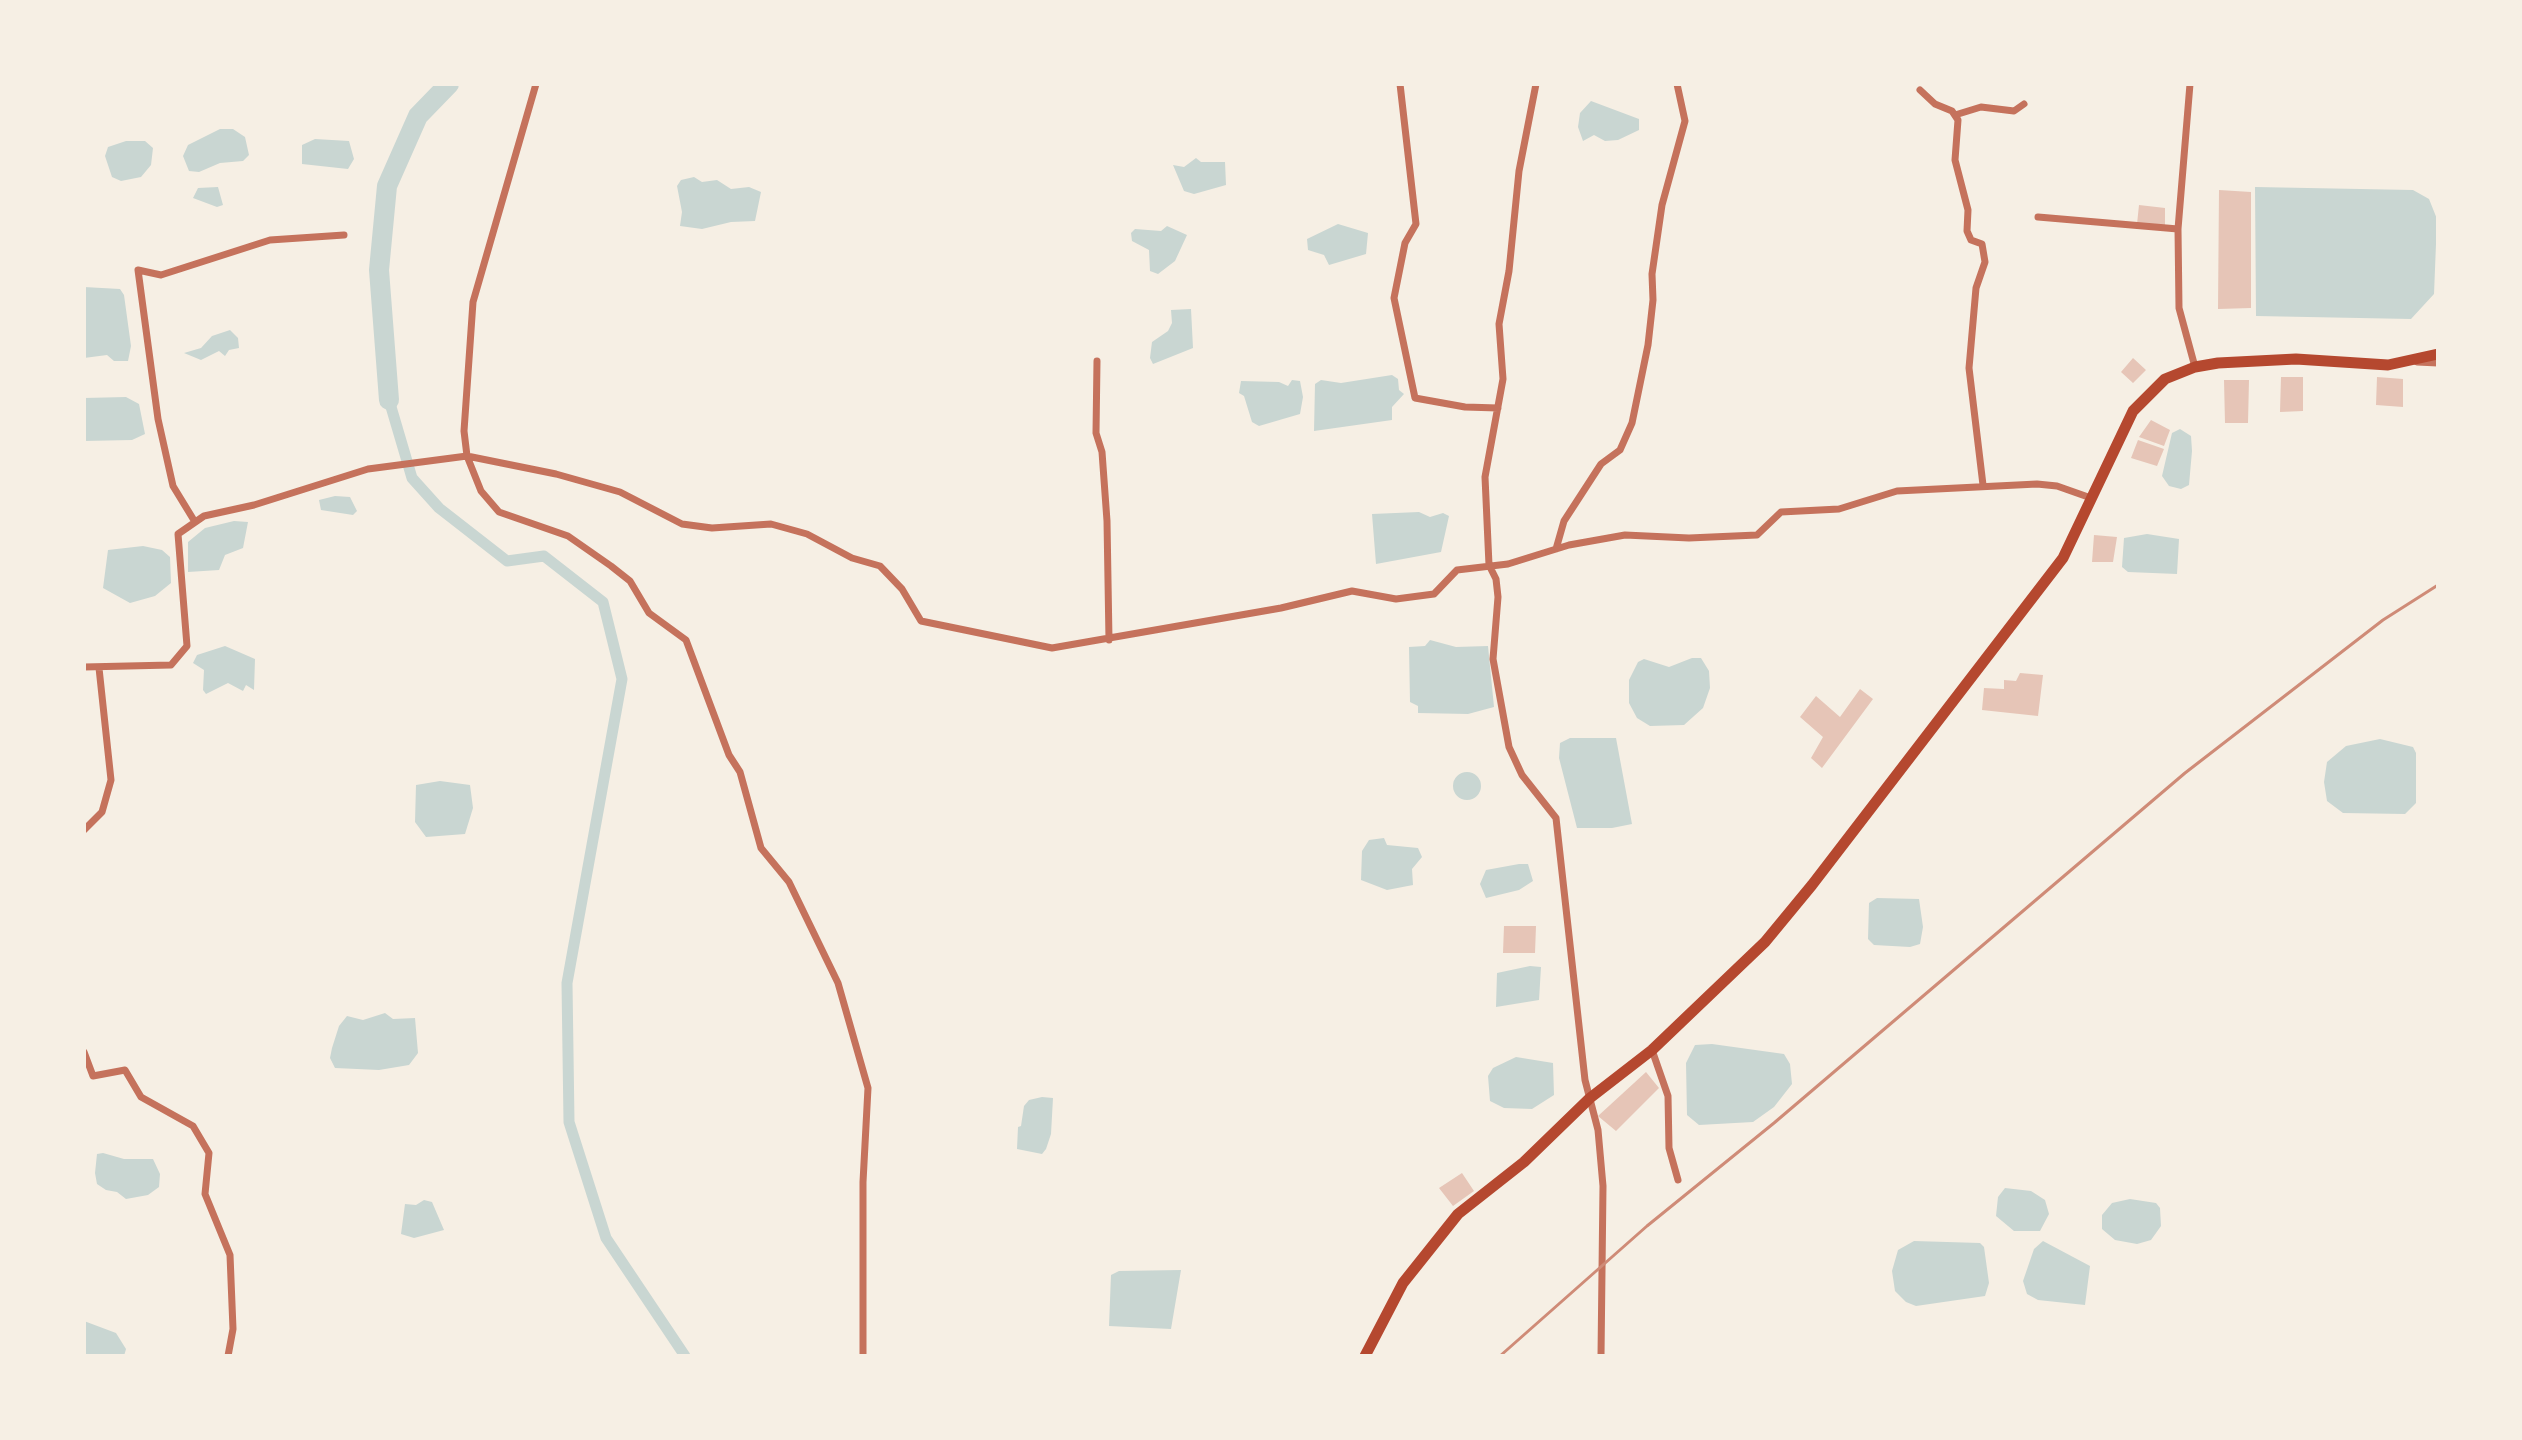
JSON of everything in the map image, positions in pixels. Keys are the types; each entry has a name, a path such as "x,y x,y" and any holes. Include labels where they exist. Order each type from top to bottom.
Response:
{"highway":[{"path":"1365,1356 1403,1283 1458,1214 1524,1162 1590,1098 1652,1050 1765,942 1812,885 2063,558 2133,411 2165,379 2195,367 2296,359 2388,365 2438,354"}],"street":[{"path":"536,84 473,302 464,431 467,456 481,491 499,512 568,536 630,581 649,613 686,640 729,755 740,772 761,848 789,882 838,983 868,1088 863,1182 863,1356"},
{"path":"1400,84 1416,224 1405,243 1394,298 1415,398 1465,407 1498,408"},
{"path":"1536,84 1519,171 1509,271 1499,324 1503,379 1485,477 1489,565 1496,579 1498,597 1493,659 1509,747 1522,775 1556,818 1583,1066 1598,1130 1603,1186 1601,1356"},
{"path":"1556,549 1564,521 1601,464 1620,450 1632,423 1648,345 1653,300 1652,274 1662,205 1685,121 1677,84"},
{"path":"2190,84 2178,229 2179,308 2195,367"},
{"path":"1920,90 1958,120 1955,160 1968,210 1967,231 1971,240 1982,244 1985,262 1976,288 1969,368 1983,485"},
{"path":"1955,115 1981,107 2014,111 2024,104"},
{"path":"2038,217 2178,229"},
{"path":"195,522 173,486 158,419 138,270 161,275 270,240 344,235"},
{"path":"1097,361 1096,433 1102,452 1107,521 1111,602 1109,640"},
{"path":"2410,362 2438,363"},
{"path":"84,667 171,665 187,646 178,534 204,516 254,505 368,469 467,456 556,474 620,492 655,507 682,524 712,528 771,524 807,534 852,558 880,566 902,589 921,621 1052,648 1281,608 1352,591 1396,599 1434,594 1457,570 1508,564 1556,549 1625,535 1689,538 1757,535 1781,512 1839,509 1897,491 1983,485 2057,486 2091,498"},
{"path":"84,830 102,812 111,780 99,668"},
{"path":"1652,1050 1668,1096 1669,1148 1678,1180"},
{"path":"84,1052 93,1076 125,1070 141,1097 193,1126 209,1153 205,1194 230,1255 233,1329 228,1356"}],"shaded area":[{"path":"1591,101 1639,119 1639,130 1618,140 1605,141 1594,135 1583,141 1578,127 1580,113"},
{"path":"220,129 233,129 245,137 249,155 243,161 220,163 199,172 189,171 183,156 188,145"},
{"path":"315,139 349,141 354,159 348,169 302,164 302,145"},
{"path":"126,141 145,141 153,148 151,165 141,177 121,181 112,177 105,156 108,147"},
{"path":"1196,158 1201,162 1225,162 1226,185 1194,194 1184,191 1173,165 1184,167"},
{"path":"694,177 702,182 717,180 731,189 749,187 761,192 755,221 731,222 702,229 680,226 682,212 677,186 681,180"},
{"path":"218,187 223,205 217,207 193,198 198,188"},
{"path":"2255,187 2413,190 2429,199 2437,219 2434,294 2411,319 2256,316"},
{"path":"1338,224 1368,233 1366,254 1329,265 1324,255 1308,250 1307,239"},
{"path":"1167,226 1187,235 1175,261 1158,274 1150,271 1149,250 1132,241 1131,233 1135,229 1161,231"},
{"path":"84,287 120,289 124,295 131,346 128,361 114,361 107,355 84,358"},
{"path":"1191,309 1193,348 1153,364 1150,358 1152,342 1168,331 1172,323 1171,310"},
{"path":"230,330 238,338 239,348 229,350 225,356 219,351 201,360 184,353 201,348 212,336"},
{"path":"1392,375 1398,379 1399,390 1404,394 1392,407 1392,420 1314,431 1315,384 1321,380 1341,383"},
{"path":"1292,380 1300,381 1303,397 1300,414 1259,426 1252,422 1244,396 1239,393 1241,381 1279,382 1288,386"},
{"path":"126,397 139,404 145,434 132,440 84,441 84,398"},
{"path":"2180,429 2191,436 2192,451 2189,485 2181,489 2169,486 2162,476 2172,433"},
{"path":"335,496 350,497 357,511 353,515 321,510 319,500"},
{"path":"1419,512 1430,517 1443,513 1449,516 1441,552 1376,564 1372,514"},
{"path":"234,521 248,522 243,548 225,555 219,570 188,572 188,542 205,528"},
{"path":"2147,534 2179,539 2177,574 2128,572 2122,567 2124,538"},
{"path":"143,546 162,550 170,557 171,583 155,596 130,603 103,588 108,550"},
{"path":"1430,640 1456,647 1488,646 1494,707 1468,714 1418,713 1418,706 1410,702 1409,647 1425,646"},
{"path":"225,646 255,659 254,690 246,685 243,691 228,683 206,694 203,690 204,670 193,663 197,655"},
{"path":"1692,658 1701,658 1709,671 1710,688 1703,708 1684,725 1650,726 1637,718 1629,703 1629,680 1638,662 1644,659 1669,667"},
{"path":"1570,738 1616,738 1632,824 1612,828 1577,828 1559,758 1560,743"},
{"path":"2380,739 2413,747 2416,753 2416,803 2405,814 2343,813 2327,801 2324,782 2327,762 2346,746"},
{"path":"1467,772 1477,776 1481,786 1477,796 1467,800 1457,796 1453,786 1457,776"},
{"path":"440,781 470,785 473,808 465,834 426,837 415,822 416,785"},
{"path":"1384,838 1387,845 1418,848 1422,857 1412,869 1413,885 1387,890 1361,880 1362,851 1369,840"},
{"path":"1528,864 1533,881 1519,890 1486,898 1480,884 1486,870"},
{"path":"1877,898 1919,899 1923,927 1920,944 1910,947 1874,945 1868,939 1869,903"},
{"path":"1530,966 1541,967 1539,1000 1496,1007 1497,973"},
{"path":"385,1013 393,1019 415,1018 418,1053 409,1065 379,1070 335,1068 330,1058 332,1048 339,1026 347,1016 363,1020"},
{"path":"1712,1044 1784,1054 1790,1064 1792,1084 1774,1107 1753,1122 1699,1125 1687,1115 1686,1063 1695,1045"},
{"path":"1516,1057 1553,1063 1554,1095 1532,1109 1504,1108 1490,1101 1488,1076 1493,1068"},
{"path":"1053,1098 1051,1134 1046,1149 1042,1154 1017,1149 1018,1127 1021,1126 1024,1106 1029,1100"},
{"path":"97,1154 124,1159 153,1159 160,1174 159,1187 148,1195 126,1199 117,1192 106,1190 97,1184 95,1173"},
{"path":"2005,1188 2031,1191 2045,1200 2049,1214 2040,1231 2014,1231 1996,1216 1998,1197"},
{"path":"2130,1199 2156,1203 2160,1208 2161,1226 2151,1240 2137,1244 2115,1240 2102,1229 2102,1215 2112,1203"},
{"path":"424,1200 432,1202 444,1230 414,1238 401,1234 405,1204 416,1205"},
{"path":"1914,1241 1980,1243 1984,1247 1989,1283 1985,1296 1916,1306 1906,1302 1895,1291 1892,1271 1898,1250"},
{"path":"2043,1241 2090,1266 2085,1305 2038,1300 2027,1294 2023,1281 2034,1249"},
{"path":"1181,1270 1171,1329 1109,1326 1111,1275 1119,1271"},
{"path":"84,1321 116,1333 126,1349 124,1356 84,1356"}],"building":[{"path":"2219,190 2251,192 2251,308 2218,309"},
{"path":"2139,205 2165,208 2165,225 2137,224"},
{"path":"2133,358 2146,370 2133,383 2121,372"},
{"path":"2281,377 2303,377 2303,411 2280,412"},
{"path":"2377,377 2403,379 2403,407 2376,405"},
{"path":"2224,380 2249,380 2248,423 2225,423"},
{"path":"2151,420 2170,430 2164,446 2139,437"},
{"path":"2138,440 2164,449 2157,466 2131,458"},
{"path":"2094,535 2117,537 2113,562 2092,562"},
{"path":"2020,673 2043,675 2038,716 1982,710 1984,688 2004,689 2004,680 2016,681"},
{"path":"1860,689 1873,699 1822,768 1811,758 1823,737 1800,717 1816,696 1840,717"},
{"path":"1504,926 1536,926 1535,953 1503,953"},
{"path":"1646,1072 1659,1088 1616,1131 1598,1116"},
{"path":"1462,1173 1474,1191 1453,1206 1439,1188"}],"waterway":[{"path":"389,400 379,270 387,186 418,116 449,84"},
{"path":"389,400 412,478 439,508 507,561 544,556 603,602 622,679 567,983 569,1122 606,1238 685,1356"}],"railway":[{"path":"1500,1356 1647,1226 1774,1123 2185,773 2383,620 2438,585"}]}
